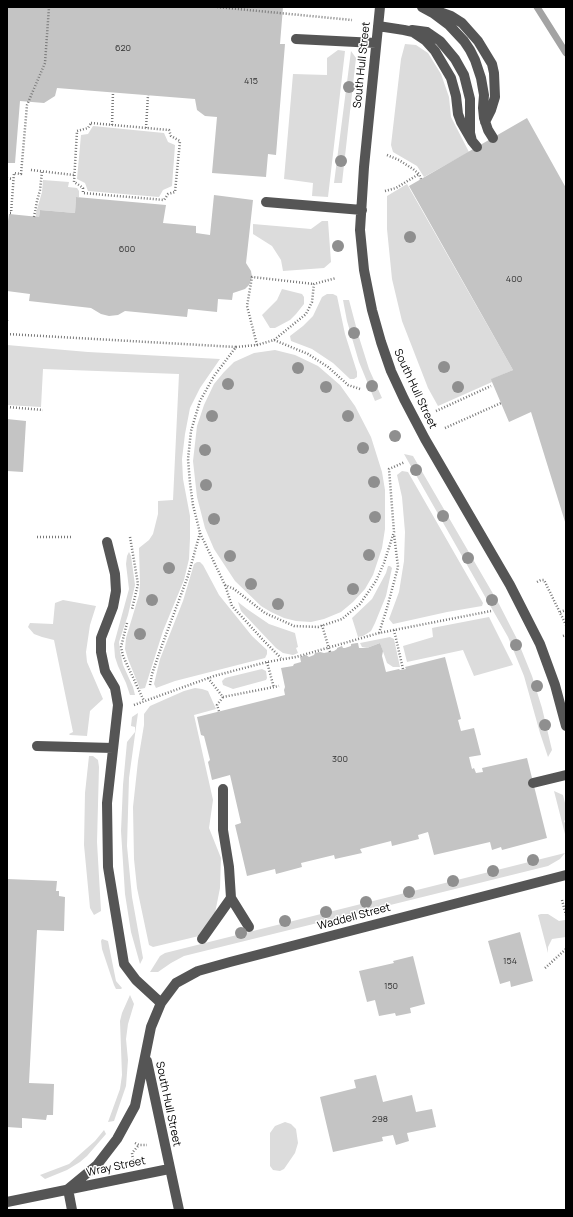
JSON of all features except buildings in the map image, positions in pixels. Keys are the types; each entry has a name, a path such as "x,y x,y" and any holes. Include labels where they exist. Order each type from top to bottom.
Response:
{"street":[{"name":"South Hull Street","path":"380,7 364,167 360,230 364,270 372,310 391,371 404,399 425,439 532,625 550,671 566,726"},
{"path":"424,8 452,16 462,23 478,41 492,64 495,97 492,110 485,122"},
{"path":"424,8 449,25 470,50 477,65 482,85 485,122 493,138"},
{"path":"378,26 422,31 433,36 447,49 455,59 464,75 469,92 469,128 474,144"},
{"path":"296,39 376,43"},
{"path":"266,202 362,210"},
{"path":"107,542 115,574 116,591 113,607 101,638 101,652 104,667 118,697 118,709 107,803 108,867 124,964 136,980 161,1003"},
{"path":"37,746 113,748"},
{"path":"533,782 566,775"},
{"path":"224,789 223,830 229,867 231,898 249,927"},
{"name":"Waddell Street","path":"161,1003 176,983 198,971 566,875"},
{"path":"202,939 231,898"},
{"name":"South Hull Street","path":"161,1003 151,1027 146,1056 179,1210"},
{"name":"Wray Street","path":"68,1189 97,1165 118,1139 136,1106 146,1056"},
{"name":"Wray Street","path":"7,1202 169,1169"},
{"path":"68,1189 72,1210"}],"path":[{"path":"7,213 12,213 14,173 21,174 27,105 45,63 49,7"},
{"path":"217,7 352,20"},
{"path":"112,125 113,92"},
{"path":"146,128 148,95"},
{"path":"91,123 146,128 168,130 171,136 180,141 175,192 168,194 164,200 84,193 83,188 74,182 77,131 88,128 91,123"},
{"path":"387,155 399,160 413,169 421,179"},
{"path":"31,170 74,175"},
{"path":"34,217 42,172"},
{"path":"385,191 396,188 418,174"},
{"path":"7,178 13,179"},
{"path":"257,345 247,306 252,277 314,284 336,278"},
{"path":"7,334 236,347 257,345 274,340 306,314 312,302 314,284"},
{"path":"274,340 308,354 328,367 348,385 360,389"},
{"path":"236,347 214,376 200,401 191,432 188,459 193,505 200,533 225,585 232,606 254,631 282,658"},
{"path":"436,411 491,386"},
{"path":"445,428 501,404"},
{"path":"7,407 43,410"},
{"path":"379,633 398,567 389,469 405,462"},
{"path":"225,585 234,589 265,613 294,626 318,627 342,619 360,604 376,581 384,563 394,532"},
{"path":"150,685 152,674 161,648 186,583 200,533"},
{"path":"38,537 71,537"},
{"path":"130,537 138,584 130,614"},
{"path":"537,582 544,580 566,625"},
{"path":"560,612 566,610"},
{"path":"133,705 208,678 282,658 296,657 379,633 491,611"},
{"path":"128,621 122,646 123,656 144,701"},
{"path":"322,625 330,652"},
{"path":"394,630 403,669"},
{"path":"268,662 274,688"},
{"path":"208,678 223,697"},
{"path":"219,711 217,704 223,697 279,686"},
{"path":"562,900 566,915"},
{"path":"545,968 566,949"},
{"path":"130,1140 139,1145 148,1145"},
{"path":"133,1160 132,1153 139,1145"}],"shaded area":[{"path":"405,44 416,45 428,53 441,74 449,97 451,117 469,152 424,177 417,166 393,152 391,145 401,59"},
{"path":"338,50 345,51 328,197 312,196 313,183 284,179 293,74 327,75 327,58"},
{"path":"351,51 356,58 342,183 334,183"},
{"path":"93,126 164,133 168,142 175,145 172,186 163,190 159,197 88,191 85,183 77,179 81,135 88,134"},
{"path":"43,180 69,182 68,187 77,188 79,191 79,197 76,197 75,213 40,210 39,217 36,217 42,192"},
{"path":"407,184 513,370 492,379 492,382 438,406 428,388 402,321 392,279 387,229 387,196"},
{"path":"322,221 328,221 331,262 324,268 283,271 281,260 272,246 253,234 253,224 311,229"},
{"path":"282,289 302,294 304,297 304,304 290,320 275,328 270,328 262,315 277,300"},
{"path":"327,294 337,296 345,334 357,372 357,377 354,379 350,379 333,363 312,349 291,341 290,336 313,316 322,297"},
{"path":"343,300 349,300 369,369 382,398 375,401 359,362 347,321"},
{"path":"7,345 88,352 220,359 200,388 190,408 182,459 183,479 190,516 189,559 184,580 163,631 145,688 140,689 128,659 125,649 126,638 139,595 139,548 149,540 153,534 158,514 158,501 173,500 179,374 43,369 41,407 7,405"},
{"path":"275,350 295,355 318,366 340,385 355,406 371,437 382,472 385,490 385,529 382,548 373,575 365,589 341,612 324,619 311,622 296,621 284,618 271,612 261,606 235,581 214,549 205,528 197,497 193,461 197,426 204,405 214,384 234,362 254,353"},
{"path":"404,454 413,456 499,604 517,639 532,676 542,708 552,750 548,757 524,676 508,637"},
{"path":"402,471 408,472 483,603 482,606 393,624 389,619 399,592 404,561 405,532 402,497 397,475"},
{"path":"129,552 131,556 135,585 128,615 119,642 123,665 135,695 130,695 118,666 115,657 114,644 129,589 126,564"},
{"path":"200,562 203,565 219,595 252,636 267,650 267,654 265,658 175,681 156,688 154,684 160,659 183,601 194,564"},
{"path":"388,566 392,568 386,596 375,623 371,631 358,637 352,618 372,599 386,573"},
{"path":"63,600 96,606 90,625 86,652 87,662 103,699 90,711 87,736 69,734 73,732 54,640 34,634 28,627 30,623 53,624 55,603"},
{"path":"238,602 269,624 295,633 298,647 296,648 298,653 293,655 283,653 276,648 241,611"},
{"path":"489,617 513,665 474,676 463,650 407,662 403,646 433,637 432,628"},
{"path":"390,637 394,639 400,667 393,667 387,663 380,643 367,648 362,647 360,643"},
{"path":"262,669 266,671 266,680 233,689 223,685 222,681 225,678"},
{"path":"195,688 208,691 216,709 194,715 213,800 209,828 221,858 220,888 214,918 199,936 153,947 149,945 137,888 134,859 133,807 144,725 144,714 150,706 184,691"},
{"path":"138,713 129,778 127,846 132,897 143,958 140,964 131,932 125,894 121,831 127,742 135,732 135,727 131,726 132,717"},
{"path":"89,756 93,756 98,760 99,767 97,842 101,911 94,915 90,908 84,845 85,793"},
{"path":"554,791 563,795 566,807 566,819 564,821 566,825 566,838"},
{"path":"565,853 560,859 548,866 184,956 158,972 150,972 160,956 165,953"},
{"path":"548,914 559,921 565,920 566,922 566,937 552,939 548,947 548,953 538,915"},
{"path":"102,939 108,941 116,981 122,988 121,989 116,989 114,985 102,949"},
{"path":"130,995 134,1004 128,1024 126,1039 128,1060 126,1086 114,1121 108,1122 120,1089 122,1075 120,1021"},
{"path":"285,1122 291,1124 296,1129 298,1143 295,1153 284,1169 280,1171 273,1170 270,1166 270,1133 275,1126"},
{"path":"104,1130 106,1134 80,1162 67,1170 45,1179 40,1175 69,1164 95,1141"}],"waterway":[{"path":"537,7 566,53"}]}
